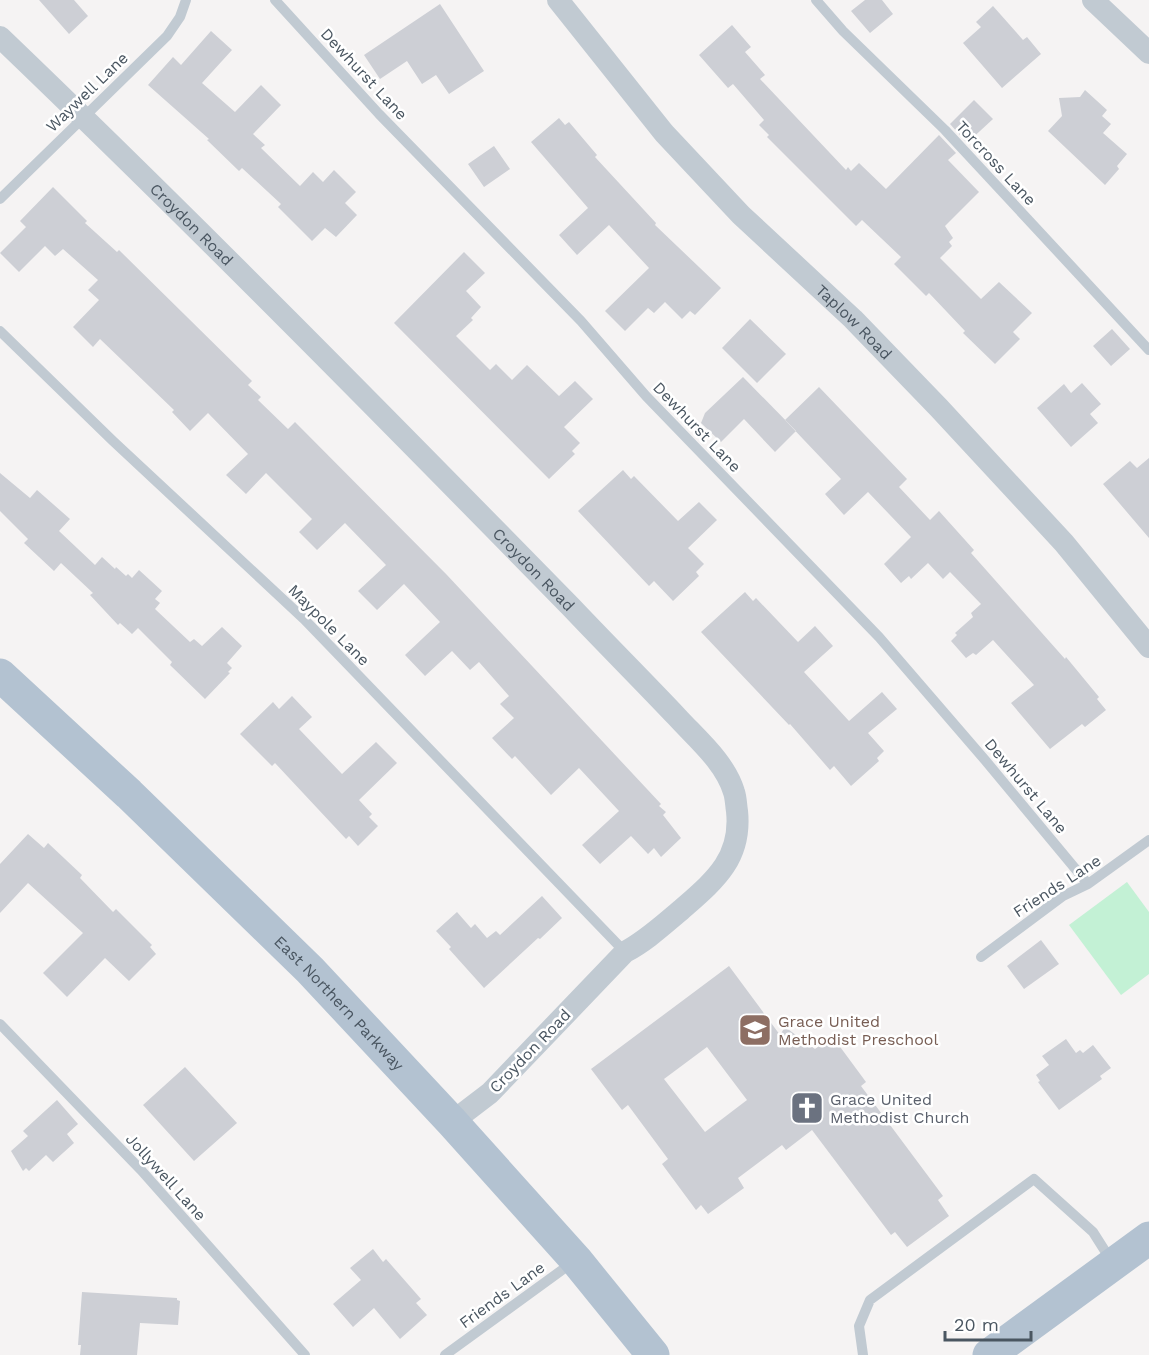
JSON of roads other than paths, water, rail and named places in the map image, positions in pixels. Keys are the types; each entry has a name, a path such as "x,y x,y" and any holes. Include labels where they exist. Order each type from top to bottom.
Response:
{"main road":[{"name":"East Northern Parkway","path":"0,675 129,794 310,970 453,1122 576,1260 652,1355"},
{"path":"989,1355 1149,1238"}],"street":[{"name":"Taplow Road","path":"558,0 664,133 741,215 853,319 939,408 1064,543 1149,647"},
{"path":"1094,0 1149,53"},
{"name":"Croydon Road","path":"0,37 391,422 651,689 713,756 728,777 735,794 739,827 735,846 723,869 710,884 642,943 625,952 490,1094 453,1122"}],"lane":[{"name":"Waywell Lane","path":"0,199 167,36 180,17 186,0"},
{"name":"Dewhurst Lane","path":"275,0 379,114 580,321 646,396 879,637 1088,884"},
{"name":"Torcross Lane","path":"816,0 843,31 945,130 1149,351"},
{"name":"Maypole Lane","path":"0,331 113,441 304,619 625,952"},
{"name":"Friends Lane","path":"981,957 1063,896 1088,884 1149,840"},
{"name":"Jollywell Lane","path":"0,1024 141,1170 305,1355"},
{"path":"862,1355 859,1326 870,1300 1034,1179 1093,1233 1114,1264"},
{"name":"Friends Lane","path":"445,1355 576,1260"}],"place":[{"name":"Grace United Methodist Preschool","path":"755,1030"},
{"name":"Grace United Methodist Church","path":"807,1108"}]}
